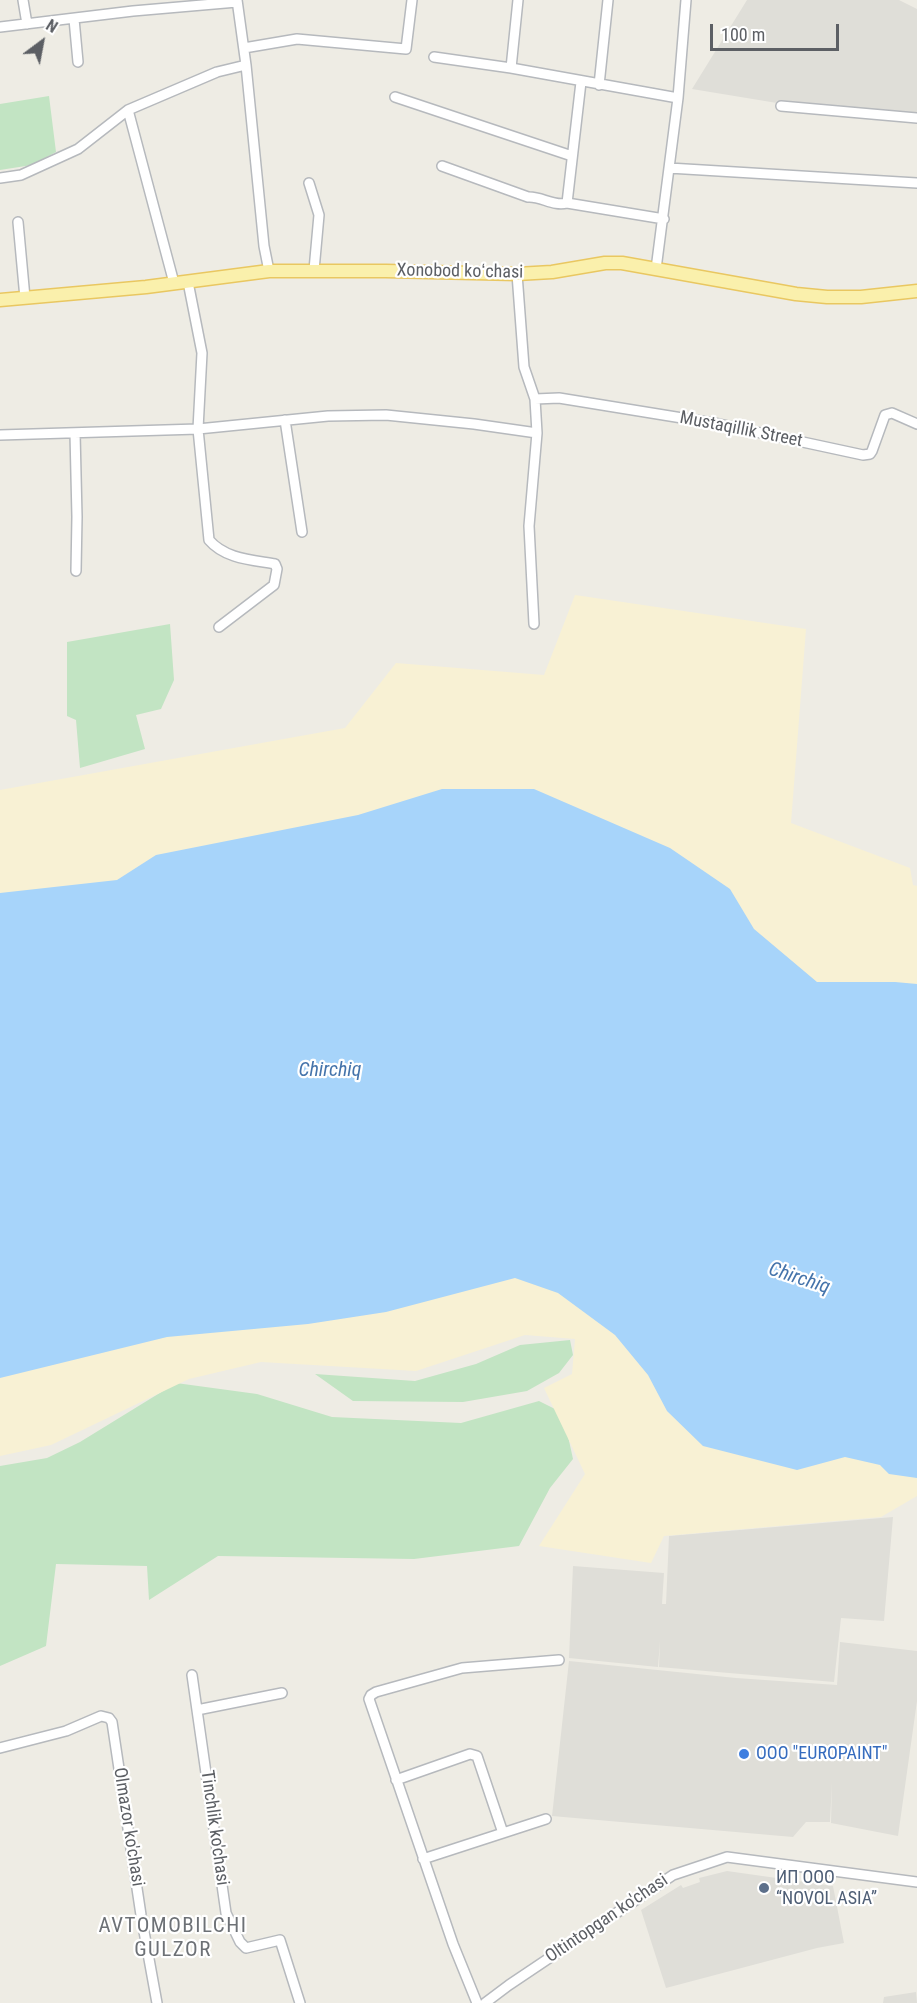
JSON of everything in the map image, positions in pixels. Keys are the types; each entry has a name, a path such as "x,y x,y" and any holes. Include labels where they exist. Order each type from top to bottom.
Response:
{"main road":[{"name":"Xonobod koʻchasi","path":"0,300 174,284 269,271 517,274 552,272 604,263 622,263 796,294 827,297 861,297 917,291"}],"street":[{"path":"23,0 27,24"},
{"path":"131,0 132,11"},
{"path":"244,48 297,39 406,49 412,0"},
{"path":"511,68 518,0"},
{"path":"599,85 608,0"},
{"path":"656,269 678,98 686,0"},
{"path":"0,27 237,1 246,65 264,246 269,271"},
{"path":"74,19 78,62"},
{"path":"434,57 511,68 678,98"},
{"path":"0,178 21,175 78,149 128,110 217,72 246,65"},
{"path":"567,203 581,82"},
{"path":"395,98 572,156"},
{"path":"781,106 917,118"},
{"path":"128,110 174,284"},
{"path":"442,166 528,197 561,205 567,203 664,219"},
{"path":"669,168 917,183"},
{"path":"309,183 318,215 314,270"},
{"path":"18,222 25,298"},
{"path":"517,274 524,367 535,399 537,433 529,526 534,624"},
{"path":"188,282 202,353 198,429 209,540 213,545 234,556 275,564 277,568 274,585 219,627"},
{"name":"Mustaqillik Street","path":"535,399 559,398 708,422 863,455 870,454 872,451 885,415 892,413 917,424"},
{"path":"0,435 198,429 328,416 386,415 537,433"},
{"path":"285,420 302,532"},
{"path":"75,433 77,517 75,571"},
{"path":"477,2003 453,1944 369,1705 369,1699 371,1695 462,1668 559,1660"},
{"name":"Tinchlik ko'chasi","path":"192,1675 226,1913 240,1942 246,1948 280,1940 300,2003"},
{"path":"197,1710 282,1693"},
{"name":"Olmazor ko'chasi","path":"0,1748 66,1731 101,1716 109,1718 112,1722 141,1915 157,2003"},
{"path":"396,1780 474,1754 479,1759 503,1833"},
{"path":"423,1859 546,1819"},
{"name":"Oltintopgan ko'chasi","path":"485,2003 673,1875 727,1857 917,1882"}],"shaded area":[{"path":"747,0 899,0 917,9 917,114 777,103 692,89"},
{"path":"893,1517 884,1621 841,1618 834,1682 659,1667 660,1641 658,1667 569,1658 573,1566 664,1573 662,1604 666,1604 669,1536"},
{"path":"840,1642 917,1651 917,1701 898,1836 831,1823 832,1782 830,1822 806,1822 793,1837 552,1816 569,1661 736,1678 837,1685"},
{"path":"727,1871 833,1886 844,1943 666,1988 641,1910 681,1885 683,1888 700,1882 699,1878"},
{"path":"916,1992 917,2003 883,2003 884,1997"}],"green space":[{"path":"49,96 56,152 32,165 0,170 0,104"},
{"path":"170,624 174,680 161,709 136,715 145,749 80,768 76,720 67,716 67,642"},
{"path":"570,1340 573,1355 559,1373 527,1391 463,1402 353,1401 315,1374 415,1381 476,1364 520,1345"},
{"path":"176,1383 257,1394 332,1417 461,1423 539,1401 563,1413 573,1459 550,1488 519,1546 414,1559 218,1556 149,1600 147,1566 56,1564 46,1646 0,1666 0,1466 47,1458 80,1442"}],"sand":[{"name":"Chirchiq","path":"575,595 806,629 791,823 910,868 913,885 917,886 917,1496 881,1517 664,1536 651,1563 539,1546 585,1474 544,1388 572,1374 575,1339 525,1335 416,1371 261,1362 189,1379 51,1445 0,1456 0,790 345,728 396,663 544,675"}],"water":[{"name":"Chirchiq","path":"442,789 534,789 670,848 730,889 754,929 817,982 917,984 917,1478 889,1474 880,1465 845,1457 797,1470 703,1446 667,1411 648,1375 615,1335 558,1293 515,1278 386,1312 308,1324 167,1337 0,1378 0,893 117,880 156,855 358,815"}],"place":[{"name":"OOO \"EUROPAINT\"","path":"744,1754"},
{"name":"ИП ООО “NOVOL ASIA”","path":"764,1888"}],"district":[{"name":"AVTOMOBILCHI GULZOR","path":"173,1939"}]}
